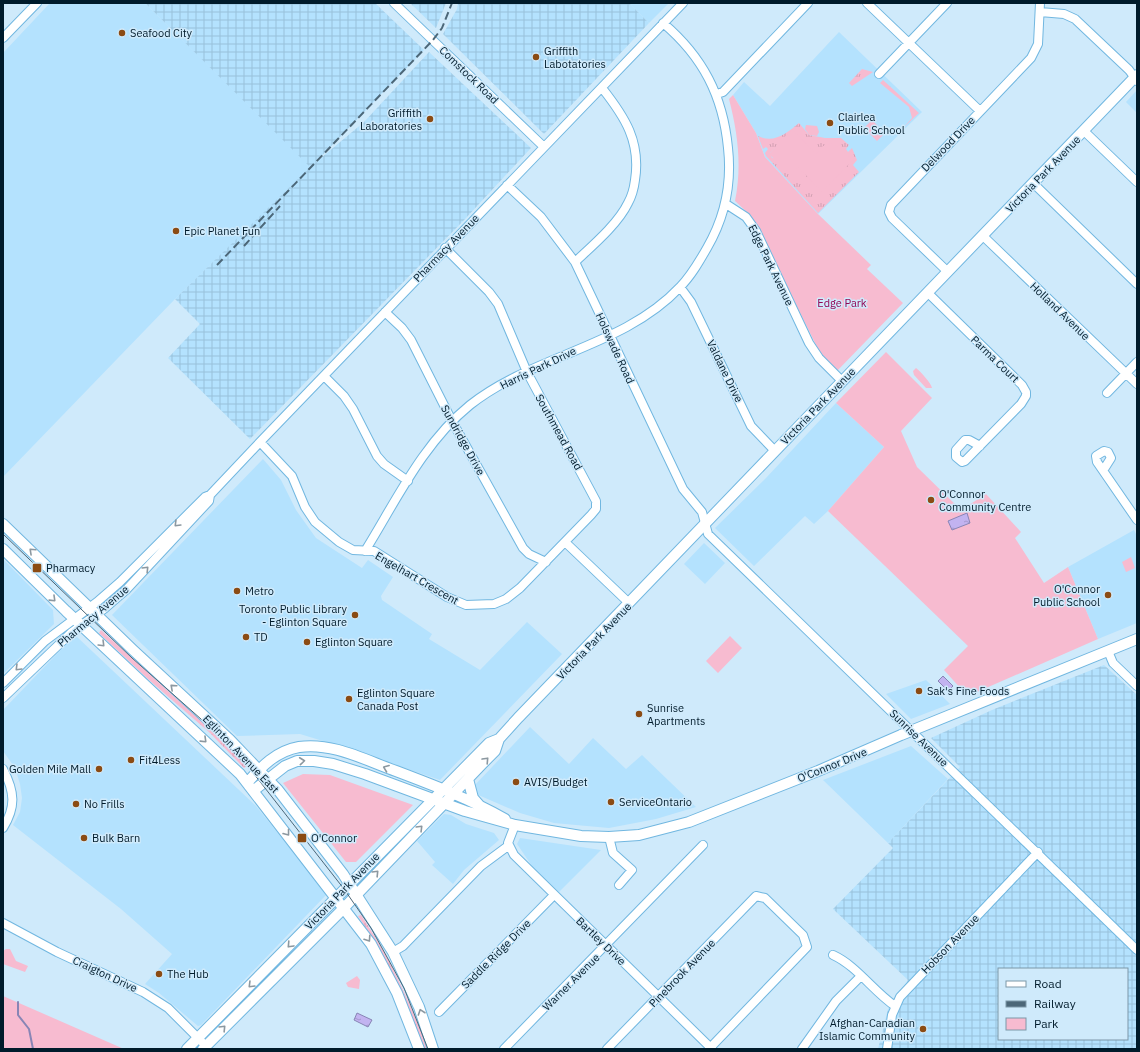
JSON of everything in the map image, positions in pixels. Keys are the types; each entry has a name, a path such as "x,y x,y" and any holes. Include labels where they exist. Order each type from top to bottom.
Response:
{"main road":[{"name":"Victoria Park Avenue","path":"204,1046 349,883 488,743 499,738 1136,78"},
{"name":"Eglinton Avenue East","path":"3,524 268,778 349,883 393,952 419,1007 433,1049"},
{"name":"Eglinton Avenue East","path":"3,548 78,622 176,713 247,782 371,944 389,976 413,1030 419,1049"},
{"name":"O'Connor Drive","path":"444,803 491,819 515,825 581,836 609,837 639,835 689,822 818,771 1137,639"},
{"name":"Victoria Park Avenue","path":"187,1049 204,1046 344,908 495,751 499,738"},
{"path":"247,782 259,768 287,750 299,747 316,747 354,756 453,794"},
{"path":"253,791 268,778 292,763 314,761 359,772 434,798 444,803"},
{"path":"422,781 438,782 456,776"},
{"path":"468,779 473,798 481,808"},
{"path":"413,791 417,800 419,814"},
{"name":"O'Connor Drive","path":"453,794 515,825"}],"street":[{"path":"3,38 37,3"},
{"name":"Comstock Road","path":"394,3 544,146"},
{"name":"Pharmacy Avenue","path":"3,684 45,641 78,622 126,590 209,501 210,495 260,442 445,248 683,3"},
{"path":"717,94 723,92 808,3"},
{"path":"867,3 980,111"},
{"path":"879,74 947,3"},
{"name":"Delwood Drive","path":"948,272 892,218 889,212 890,208 893,202 1031,58 1038,44 1040,3"},
{"path":"1040,12 1064,14 1075,19 1136,78"},
{"path":"663,23 696,58 717,94 726,123 730,160 730,180 726,204"},
{"path":"575,262 620,215 628,203 633,190 637,167 634,141 624,118 602,88"},
{"path":"1084,131 1137,182"},
{"path":"1034,184 1137,284"},
{"name":"Holswade Road","path":"507,185 541,217 575,262 608,335 683,489 702,512 706,523"},
{"name":"Harris Park Drive","path":"365,551 408,481 442,431 452,421 482,396 527,372 608,335 652,312 680,287 697,267 711,241 726,204"},
{"name":"Edge Park Avenue","path":"726,204 746,217 756,230 809,344 819,358 842,382"},
{"name":"Holland Avenue","path":"983,236 1137,384"},
{"name":"Southmead Road","path":"445,248 481,283 498,304 527,372 596,500 596,508 591,515 565,542"},
{"name":"Valdane Drive","path":"680,287 691,302 751,426 775,451"},
{"name":"Parma Court","path":"928,294 1022,385 1026,392 1024,400 980,446"},
{"name":"Sundridge Drive","path":"385,312 402,328 411,340 452,421 523,548 529,554 546,562"},
{"path":"1107,393 1137,362"},
{"path":"324,376 344,396 353,409 377,456 384,464 408,481"},
{"name":"Engelhart Crescent","path":"260,442 292,476 305,507 316,522 344,545 353,550 374,552 455,602 473,606 494,604 506,599 520,588 565,542"},
{"path":"1104,469 1137,520"},
{"name":"Sunrise Avenue","path":"706,523 708,534 1038,852 1137,950"},
{"path":"565,542 629,604"},
{"name":"Pharmacy Avenue","path":"3,698 67,636 78,622"},
{"path":"1108,651 1113,663 1137,686"},
{"path":"3,769 12,793 12,808 11,815 3,828"},
{"path":"393,952 403,946 481,866 508,846 509,837 515,825"},
{"path":"609,837 613,853 632,870 619,885"},
{"name":"Warner Avenue","path":"504,1049 703,845"},
{"name":"Bartley Drive","path":"508,846 514,855 710,1048"},
{"name":"Hobson Avenue","path":"887,1049 895,1006 904,992 1038,852"},
{"name":"Saddle Ridge Drive","path":"439,1012 554,895"},
{"name":"Pinebrook Avenue","path":"607,1049 756,896 765,898 803,935 807,943 804,951 710,1048"},
{"name":"Craigton Drive","path":"3,923 57,952 144,992 168,1008 204,1046"},
{"path":"833,955 843,960 895,1006"},
{"path":"802,1049 836,1001 861,976"}],"shaded area":[{"path":"50,3 145,3 311,167 175,299 3,477 3,53"},
{"path":"145,3 375,3 424,50 315,163 364,122 429,52 531,148 466,218 250,439 168,358 200,324 175,299 310,167"},
{"path":"410,3 446,3 436,28"},
{"name":"Griffith Labotatories","path":"458,3 629,3 649,23 544,134 443,34 457,9"},
{"path":"629,3 669,3 649,23"},
{"name":"Clairlea Public School","path":"839,32 922,112 818,214 765,157 756,133 733,95 744,82 770,106"},
{"path":"1137,90 1137,113 1126,102"},
{"path":"836,403 884,447 828,511 814,524 805,516 754,566 715,528 766,478"},
{"path":"263,459 281,480 296,510 316,538 362,568 368,560 393,577 381,596 382,600 432,634 429,639 480,670 527,622 562,654 440,780 300,734 237,736 112,615"},
{"name":"O'Connor Public School","path":"1134,530 1137,536 1137,623 1098,639 1068,567"},
{"path":"704,543 725,563 705,584 684,564"},
{"path":"3,559 53,610 54,624 3,674"},
{"path":"75,635 256,806 327,894 201,1025 198,1026 159,993 145,984 172,954 121,909 13,825 20,812 22,798 20,784 15,768 3,751 3,710"},
{"path":"1104,665 1137,695 1137,1049 878,1049 888,1009 908,980 833,909 893,848 888,843 960,767 931,738 992,710"},
{"path":"926,680 950,704 911,719 886,694"},
{"path":"530,727 569,764 593,738 626,769 642,755 696,807 656,819 609,828 554,823 520,813 476,794 473,787"},
{"path":"911,746 948,779 888,843 823,780"},
{"path":"444,814 451,815 466,824 494,833 499,840 464,870 453,884 432,865 435,862 417,841"},
{"path":"520,838 601,850 559,892 532,866 517,844"}],"green space":[{"path":"862,69 873,72 852,86 849,83"},
{"path":"883,80 919,113 904,127 912,118 909,107 880,83"},
{"name":"Edge Park","path":"733,95 756,133 765,157 818,214 871,265 867,269 903,303 837,371 827,362 818,349 755,222 735,201 739,163 737,137 729,99"},
{"path":"872,120 885,133 877,141 864,128"},
{"path":"799,123 809,135 825,138 841,138 849,145 846,149 848,152 852,148 857,160 853,165 859,172 818,213 766,156 765,153 768,149 766,147 763,149 758,136 769,139 775,138 785,134","holes":["781,142 781,159 772,158 770,153"]},
{"path":"806,125 817,126 819,132 817,136 809,135 805,129"},
{"path":"792,129 816,154 823,146 833,143 853,160 822,192 798,167 793,170 786,171 769,154"},
{"path":"886,352 932,398 901,431 917,467 961,510 986,494 1021,532 1015,538 1044,583 1068,567 1098,639 970,695 963,689 962,690 944,670 968,646 828,511 884,447 836,403"},
{"path":"916,368 930,383 932,388 926,388 914,375 913,371"},
{"path":"1131,557 1135,568 1126,572 1122,562"},
{"path":"101,630 212,731 213,729 248,765 244,768 210,733 149,680 99,633"},
{"path":"730,636 742,648 718,673 706,661"},
{"path":"303,774 330,775 413,805 356,862 346,862 283,783"},
{"path":"361,915 398,979 427,1049 424,1049 387,964 358,916"},
{"path":"10,949 16,961 28,966 25,972 3,964 3,951"},
{"path":"357,976 360,980 359,989 348,987 346,983"},
{"path":"3,996 124,1049 3,1049"}],"water":[{"path":"967,513 970,523 952,530 948,521"},
{"path":"943,676 953,686 948,691 938,681"},
{"path":"357,1013 372,1020 368,1027 354,1020"}],"waterway":[{"path":"18,1002 18,1015 29,1029 33,1049"}],"tram line":[{"path":"3,534 132,658 210,727 254,774 344,889 371,928 404,988 428,1049"}],"railway":[{"path":"217,265 433,40 442,28 452,3"},
{"path":"244,246 280,206"}],"place":[{"name":"Seafood City","path":"122,33"},
{"name":"Griffith Labotatories","path":"536,57"},
{"name":"Griffith Laboratories","path":"430,119"},
{"name":"Clairlea Public School","path":"830,123"},
{"name":"Epic Planet Fun","path":"176,231"},
{"name":"O'Connor Community Centre","path":"931,500"},
{"name":"Pharmacy","path":"37,568"},
{"name":"Metro","path":"237,591"},
{"name":"O'Connor Public School","path":"1108,595"},
{"name":"Toronto Public Library - Eglinton Square","path":"355,615"},
{"name":"TD","path":"246,637"},
{"name":"Eglinton Square","path":"307,642"},
{"name":"Sak's Fine Foods","path":"919,691"},
{"name":"Eglinton Square Canada Post","path":"349,699"},
{"name":"Sunrise Apartments","path":"639,714"},
{"name":"Fit4Less","path":"131,760"},
{"name":"Golden Mile Mall","path":"99,769"},
{"name":"AVIS/Budget","path":"516,782"},
{"name":"ServiceOntario","path":"611,802"},
{"name":"No Frills","path":"76,804"},
{"name":"Bulk Barn","path":"84,838"},
{"name":"O'Connor","path":"302,838"},
{"name":"The Hub","path":"159,974"},
{"name":"Afghan-Canadian Islamic Community","path":"923,1029"}]}
